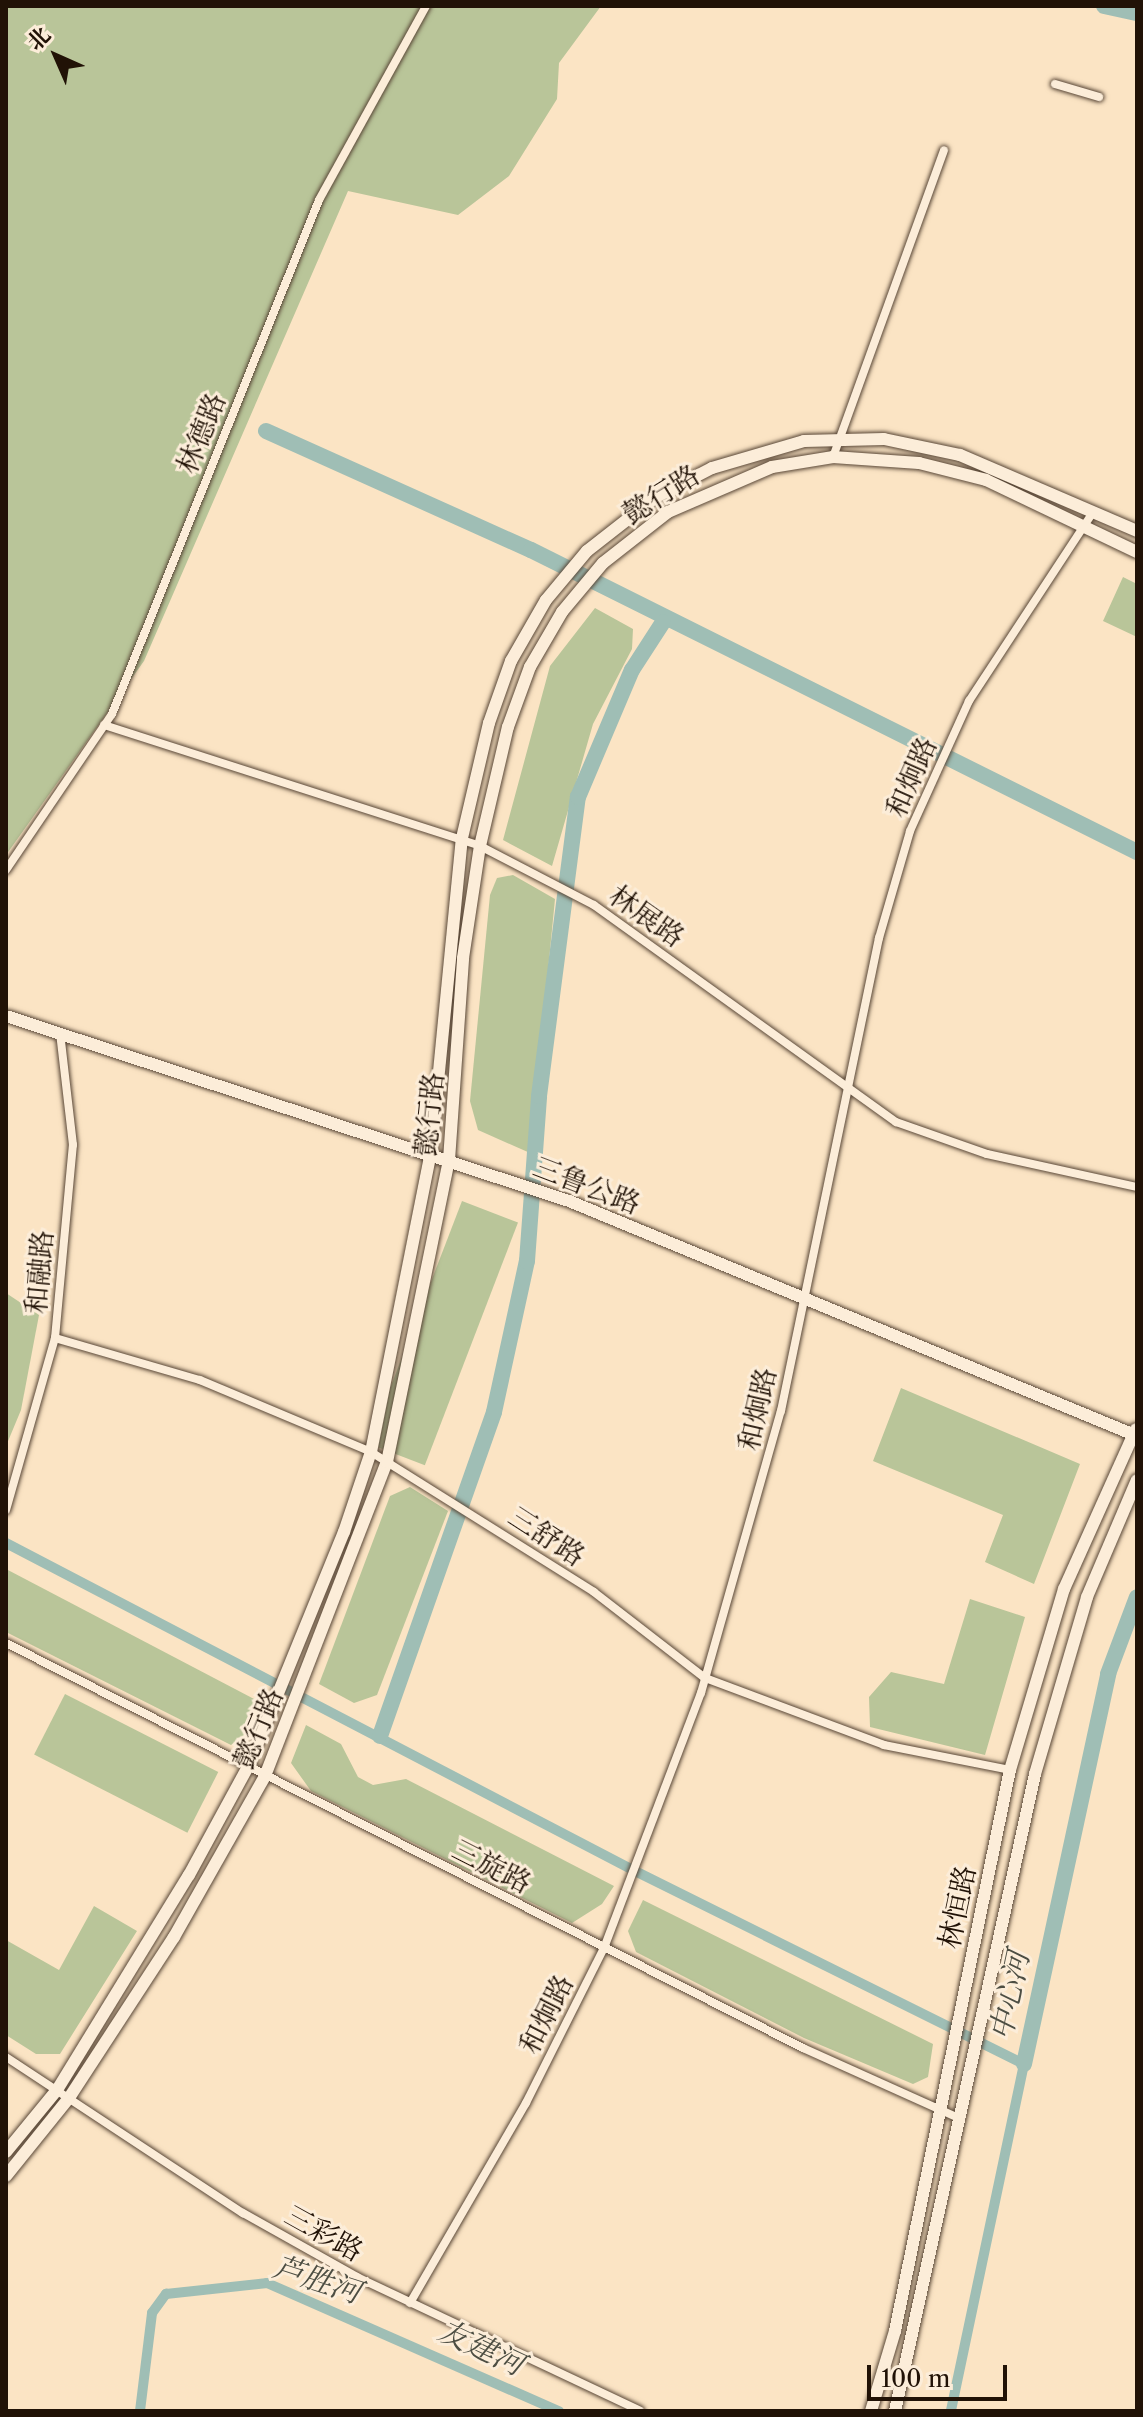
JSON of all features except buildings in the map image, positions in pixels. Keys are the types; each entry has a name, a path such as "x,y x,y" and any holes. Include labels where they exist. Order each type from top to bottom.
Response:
{"street":[{"name":"林德路","path":"6,870 104,725 319,200 426,6"},
{"path":"1055,84 1099,97"},
{"path":"833,457 944,150"},
{"name":"懿行路","path":"6,2152 63,2094 248,1767 296,1653 371,1452 431,1153 462,838 489,723 511,661 546,600 587,551 656,497 712,468 777,447 838,439 884,439 993,464 1137,531"},
{"name":"懿行路","path":"6,2176 206,1885 265,1776 313,1661 387,1462 449,1160 463,958 480,846 508,727 530,667 562,612 603,563 668,512 725,484 833,457 953,470 1137,552"},
{"name":"和炯路","path":"410,2303 526,2103 604,1948 705,1678 742,1566 849,1093 879,938 928,792 957,728 1094,511"},
{"name":"林展路","path":"104,725 480,846 537,872 594,905 849,1093 935,1139 1137,1187"},
{"name":"三鲁公路","path":"6,1016 431,1153 576,1205 803,1301 1136,1433"},
{"name":"和融路","path":"6,1510 55,1338 73,1145 60,1033"},
{"name":"三舒路","path":"55,1338 200,1380 371,1452 492,1526 705,1678 884,1745 1010,1770"},
{"name":"林恒路","path":"871,2411 940,2111 1010,1770 1064,1589 1136,1433"},
{"name":"林恒路","path":"895,2411 1067,1655 1137,1480"},
{"name":"三旋路","path":"6,1643 604,1948 962,2119"},
{"name":"三彩路","path":"6,2057 243,2213 410,2303 640,2411"}],"green space":[{"path":"6,6 601,6 559,63 557,99 509,176 458,215 348,191 144,661 6,855"},
{"path":"1123,577 1137,584 1137,637 1103,621"},
{"path":"595,608 633,629 632,649 593,724 552,866 503,840 550,666"},
{"path":"513,875 555,899 530,1153 478,1130 470,1101 490,895 497,878"},
{"path":"462,1201 518,1223 425,1465 369,1444"},
{"path":"6,1293 39,1315 21,1410 6,1446"},
{"path":"901,1388 1080,1464 1034,1584 985,1562 1003,1515 873,1461"},
{"path":"410,1487 448,1511 377,1695 354,1703 319,1684 390,1496"},
{"path":"6,1569 260,1702 248,1732 231,1745 6,1632"},
{"path":"970,1599 1025,1617 985,1755 870,1727 869,1697 891,1672 944,1684"},
{"path":"65,1694 218,1772 187,1833 34,1755"},
{"path":"306,1725 341,1744 358,1777 373,1785 406,1779 614,1886 602,1904 572,1923 311,1791 291,1763"},
{"path":"643,1900 933,2044 928,2077 913,2084 804,2038 636,1952 628,1931"},
{"path":"94,1906 137,1931 60,2054 36,2054 6,2035 6,1940 59,1970"}],"waterway":[{"path":"1104,6 1137,13"},
{"path":"266,431 531,550 1137,852"},
{"path":"380,1736 494,1412 527,1261 539,1096 578,797 632,670 663,622"},
{"path":"6,1543 635,1871 1024,2064 951,2411"},
{"name":"中心河","path":"1024,2064 1108,1674 1137,1597"},
{"name":"芦胜河","path":"140,2411 152,2313 166,2294 267,2283 559,2411"}],"water label":[{"name":"友建河","path":"481,2348"}]}
